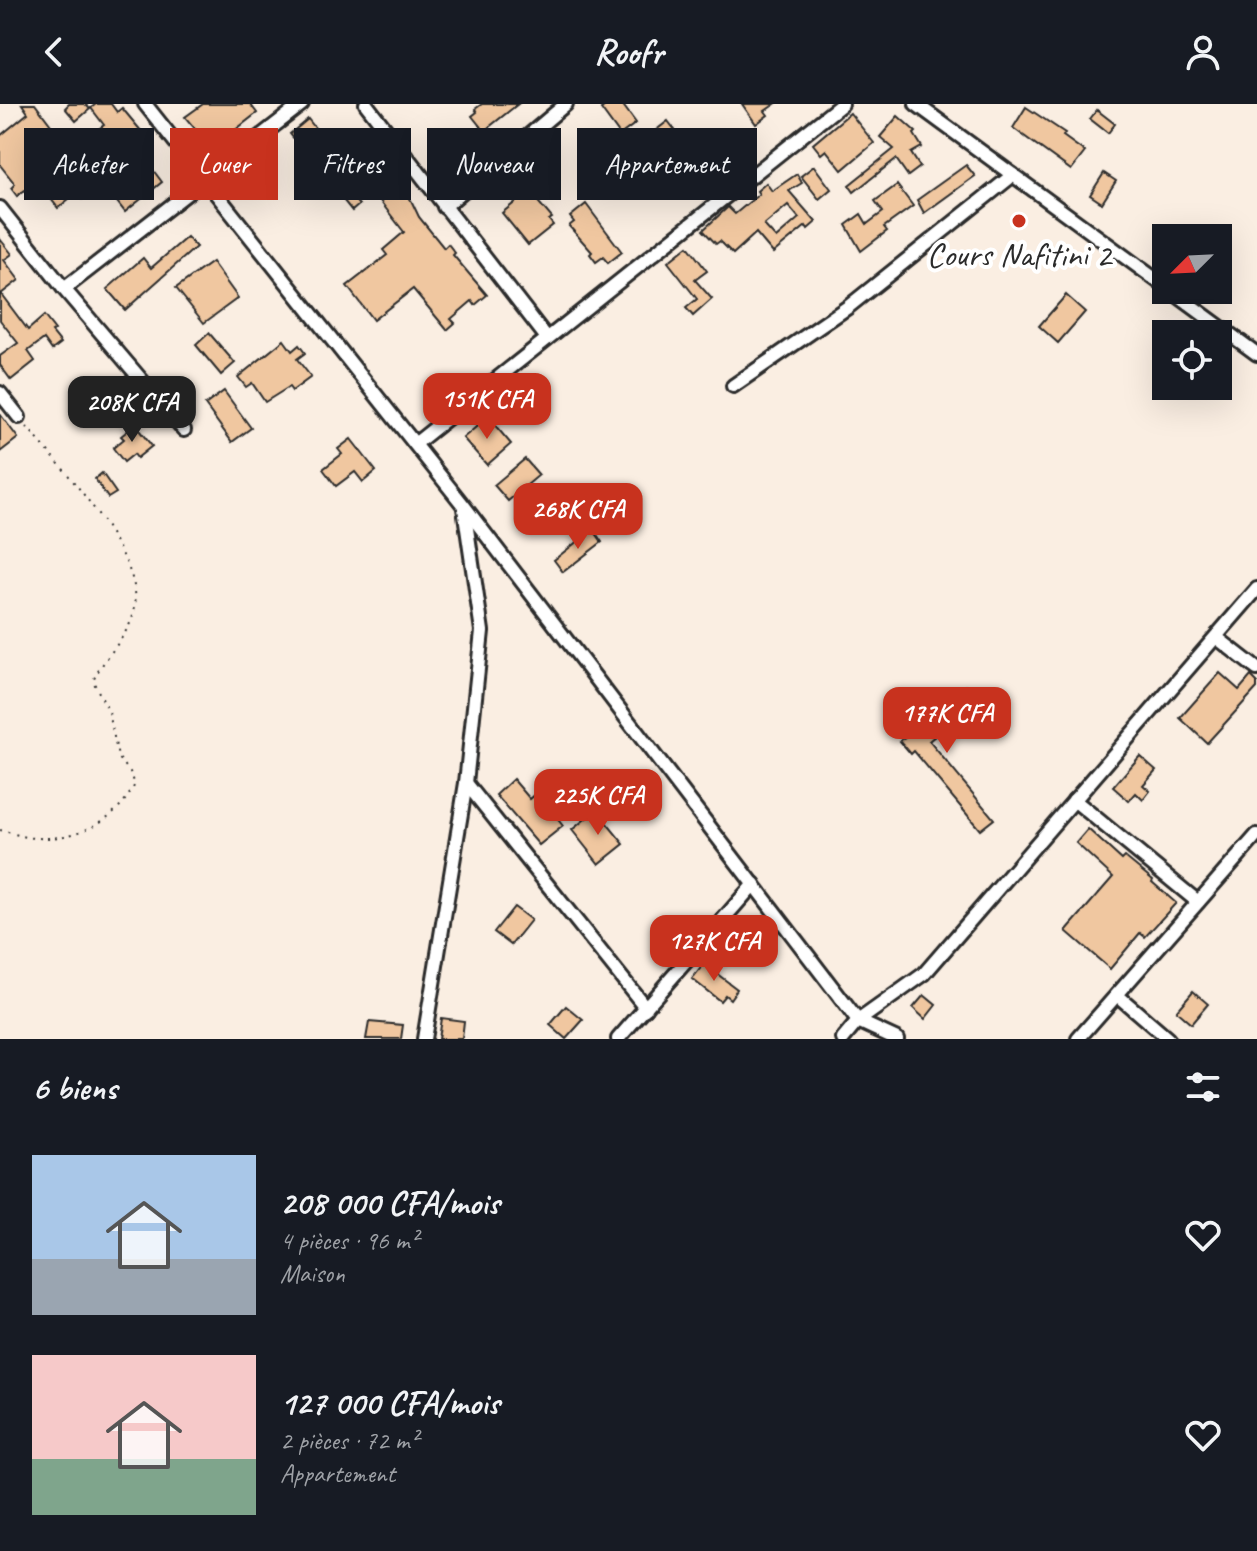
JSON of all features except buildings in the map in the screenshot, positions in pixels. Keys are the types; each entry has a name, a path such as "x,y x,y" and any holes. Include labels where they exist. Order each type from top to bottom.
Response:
{"street":[{"path":"145,104 170,136"},
{"path":"271,128 302,104"},
{"path":"366,104 547,338"},
{"path":"444,207 566,104"},
{"path":"415,444 842,104"},
{"path":"916,104 1152,276"},
{"path":"733,386 848,307 1013,175"},
{"path":"64,289 179,200"},
{"path":"221,200 464,506 858,1021 897,1039"},
{"path":"0,208 64,289 184,430"},
{"path":"1190,304 1257,354"},
{"path":"0,393 19,417"},
{"path":"424,1039 466,783 482,631 464,506"},
{"path":"843,1039 858,1021 924,974 1257,589"},
{"path":"1216,637 1257,669"},
{"path":"466,783 646,1008"},
{"path":"1074,800 1198,902"},
{"path":"1078,1039 1257,835"},
{"path":"618,1039 754,884"},
{"path":"1117,995 1168,1039"}],"path":[{"path":"0,830 36,838 71,835 98,824 118,811 135,784 118,757 109,712 93,681 135,610 136,589 116,541 76,484 19,417"}],"place":[{"name":"Cours Nafitini 2","path":"1019,221"}]}
